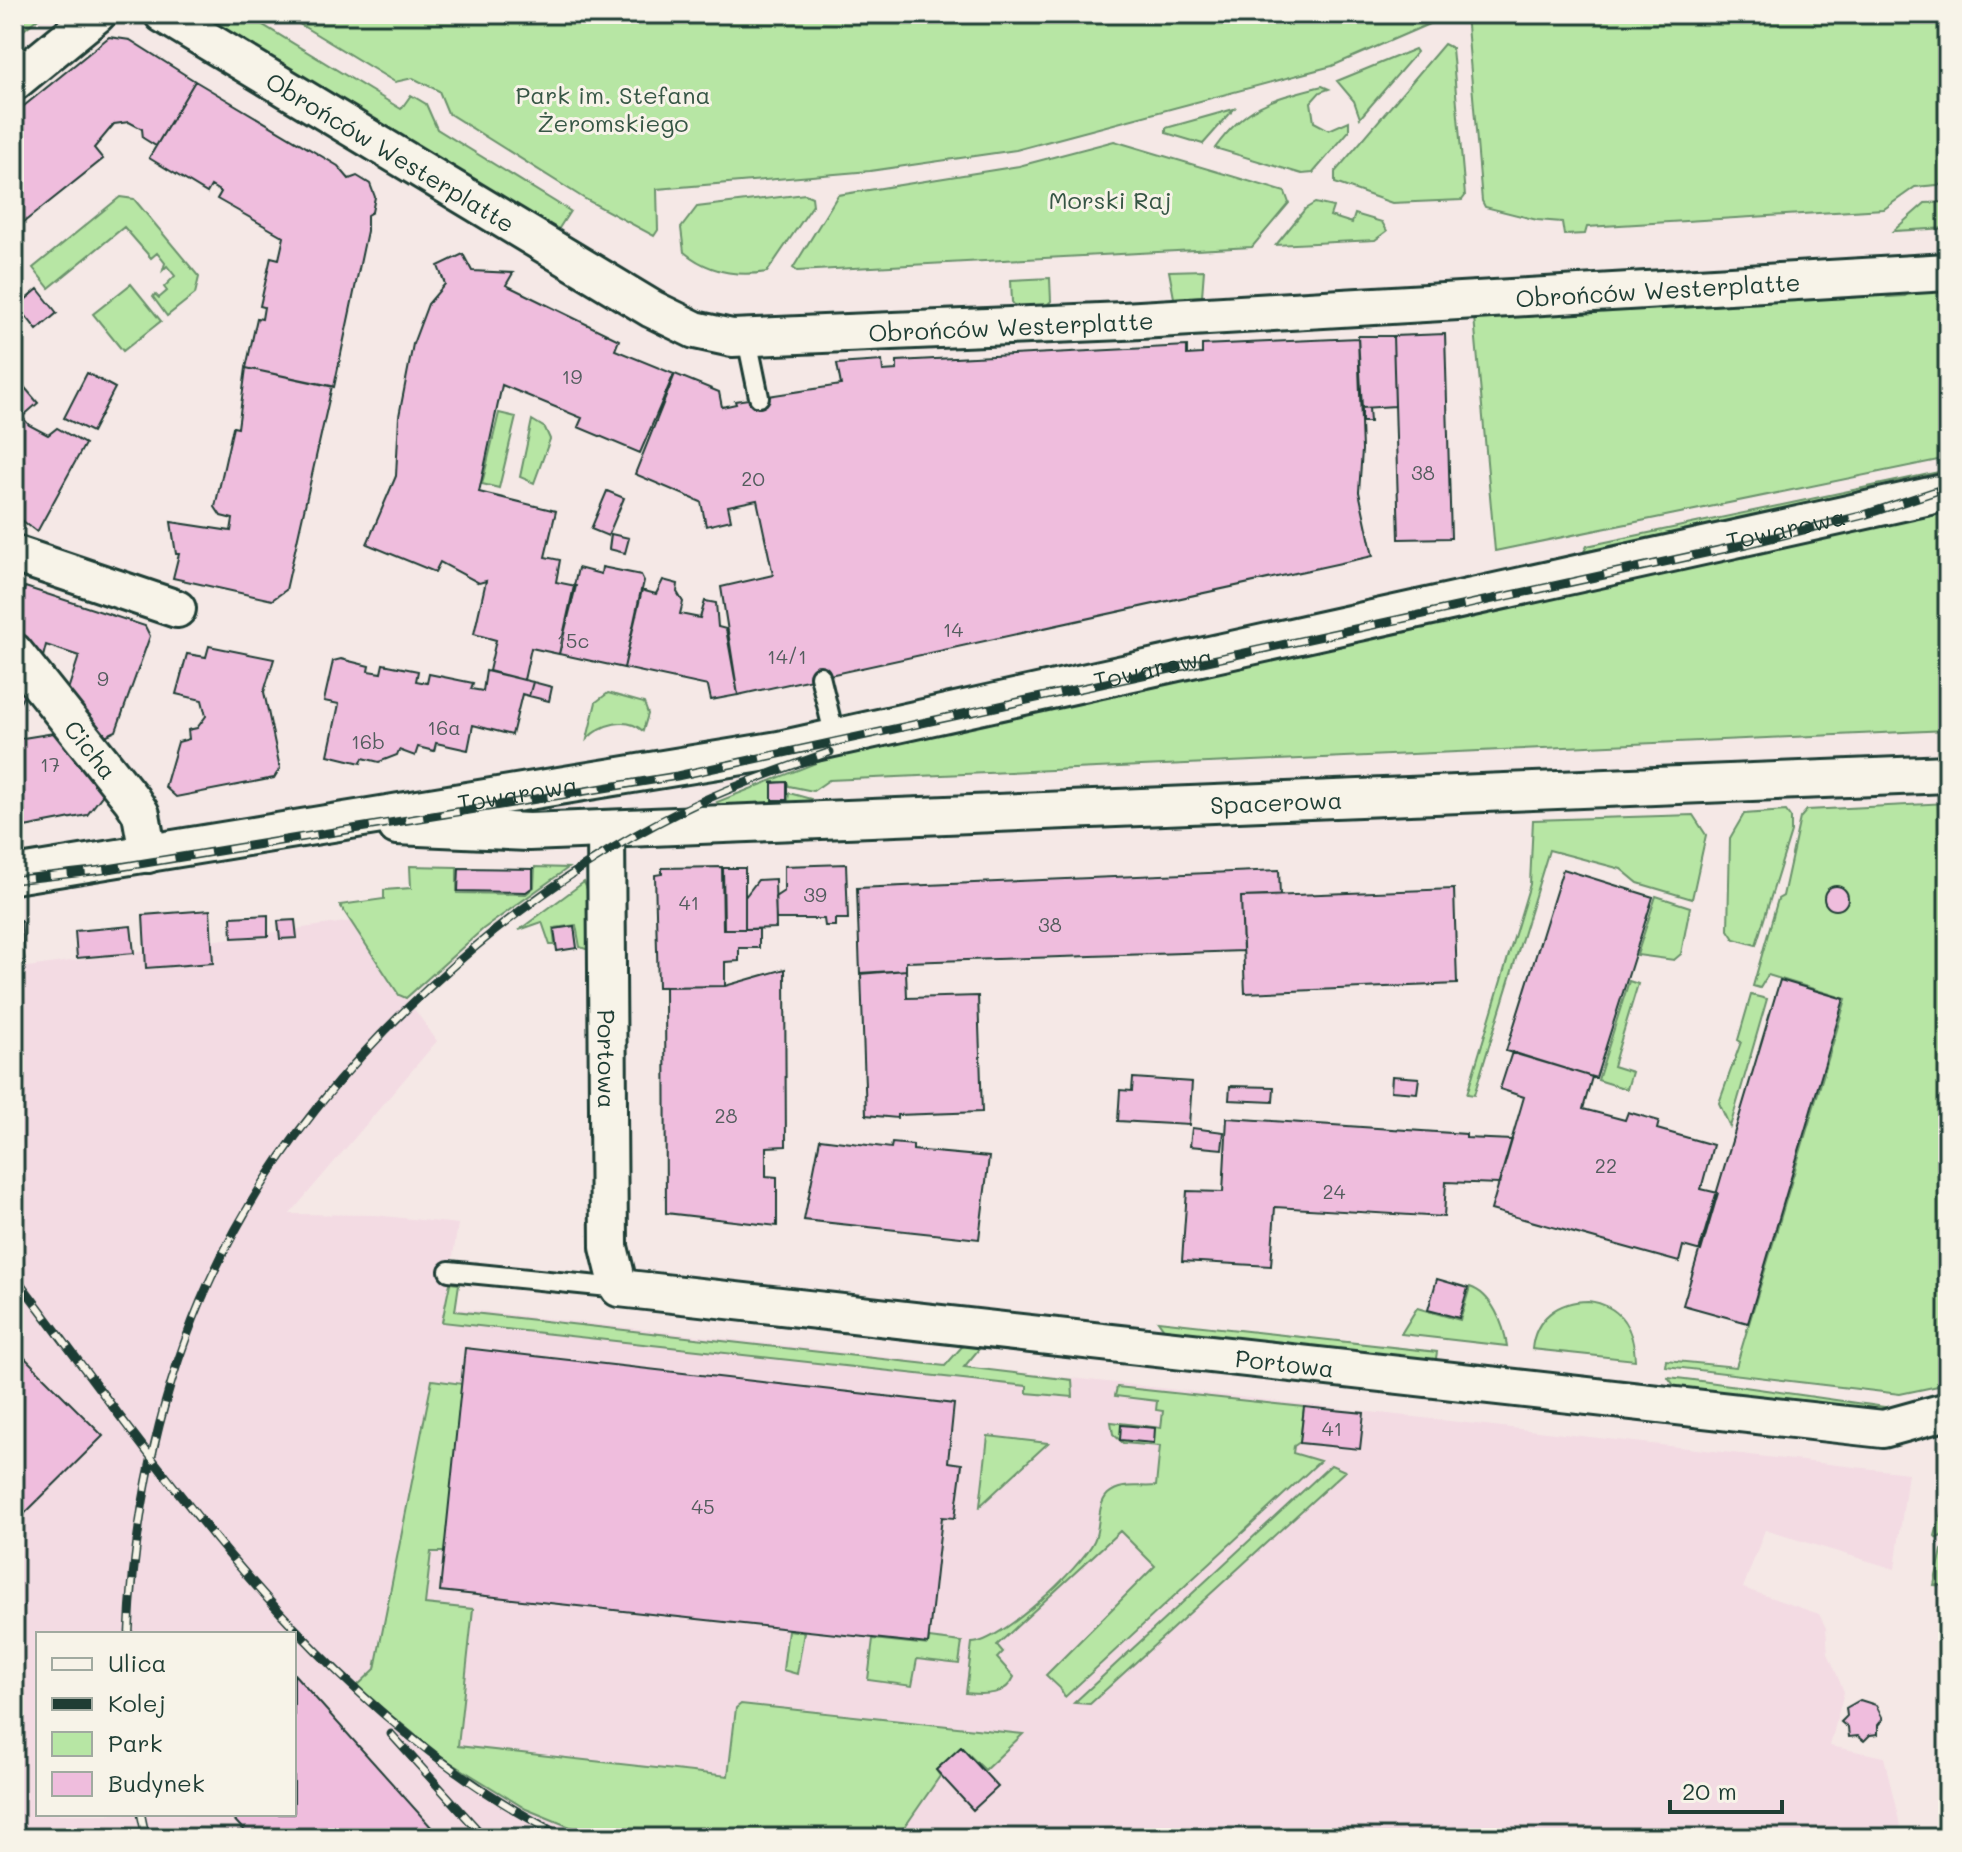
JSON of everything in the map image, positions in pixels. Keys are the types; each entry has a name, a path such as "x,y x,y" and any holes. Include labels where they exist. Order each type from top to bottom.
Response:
{"street":[{"path":"14,82 97,14"},
{"name":"Obrońców Westerplatte","path":"163,14 652,309 695,330 747,339 888,329 1123,321 1948,272"},
{"name":"Towarowa","path":"14,875 105,861 146,846 352,821 835,738 1948,492"},
{"path":"14,555 177,609"},
{"name":"Cicha","path":"14,652 132,800 141,814 146,846"},
{"path":"667,768 651,780 647,795 655,816 672,825"},
{"name":"Spacerowa","path":"606,829 1948,774"},
{"name":"Towarowa","path":"352,821 447,831 606,829"},
{"name":"Portowa","path":"606,829 609,1247 619,1288 1883,1429 1948,1411"}],"lane":[{"path":"747,339 759,397"},
{"path":"820,676 835,738"},
{"name":"Portowa","path":"449,1271 619,1288"}],"shaded area":[{"path":"352,921 437,1041 290,1214 375,1215 458,1224 445,1307 1908,1473 1895,1569 1765,1530 1743,1588 1819,1614 1826,1628 1828,1653 1844,1692 1830,1746 1884,1757 1903,1838 14,1838 14,969"}],"green space":[{"path":"14,14 43,14 14,38"},
{"path":"200,14 245,14 401,109 411,95 426,104 437,129 570,211 556,233 198,18"},
{"name":"Park im. Stefana Żeromskiego","path":"283,14 1452,14 1332,66 1016,150 870,171 657,189 658,230 654,236 585,199 448,113 439,91 413,78 395,82"},
{"path":"1466,14 1948,14 1948,184 1915,187 1884,209 1587,227 1585,234 1564,235 1562,222 1537,220 1485,207 1482,201"},
{"path":"1444,44 1452,48 1465,196 1462,200 1392,203 1335,183 1335,172"},
{"path":"1415,49 1417,52 1360,118 1354,101 1337,81"},
{"path":"1322,86 1329,89 1320,92 1311,102 1314,122 1329,130 1349,121 1349,131 1313,173 1302,174 1215,148 1238,122 1262,105"},
{"path":"1234,109 1203,144 1166,133 1166,128"},
{"name":"Morski Raj","path":"1114,141 1285,192 1289,203 1252,247 797,271 793,268 838,195 1019,166"},
{"path":"805,194 812,197 813,205 767,272 745,274 723,271 703,264 684,252 681,228 697,207"},
{"path":"120,197 134,199 199,277 195,294 167,316 153,297 155,294 159,298 167,291 164,287 175,276 167,266 163,270 165,263 157,253 151,258 124,227 49,288 33,268"},
{"path":"1948,202 1948,228 1893,231 1925,203"},
{"path":"1315,203 1333,207 1330,216 1352,223 1355,214 1382,222 1387,231 1375,240 1276,245 1305,209"},
{"path":"1204,270 1202,296 1174,298 1169,271"},
{"path":"1050,278 1051,301 1047,305 1016,307 1012,302 1011,280"},
{"path":"1948,283 1948,458 1495,551 1474,317 1902,286 1888,297 1905,296 1921,285"},
{"path":"131,284 161,321 123,351 93,314"},
{"path":"499,413 516,417 499,488 482,484"},
{"path":"532,420 545,428 550,439 534,483 520,477"},
{"path":"1948,470 1948,477 1580,559 1587,546"},
{"path":"1948,507 1948,730 829,780 813,791 789,786 787,782 772,782 772,801 788,801 789,793 811,799 811,804 723,807 717,802 846,751"},
{"path":"608,693 644,703 648,714 643,731 629,724 614,724 599,729 587,739 596,702"},
{"path":"1948,803 1948,1379 1938,1386 1900,1394 1665,1366 1666,1360 1736,1367 1846,999 1768,975 1760,988 1753,986 1778,899 1783,896 1800,818 1807,810"},
{"path":"1786,811 1791,818 1791,832 1756,945 1734,939 1728,930 1730,838 1744,814"},
{"path":"1693,815 1706,835 1692,899 1638,883 1621,869 1549,850 1474,1095 1467,1094 1530,884 1533,820"},
{"path":"410,866 457,867 457,893 526,894 534,887 535,867 568,868 483,929 406,998 399,995 340,905 384,899 384,890 411,888"},
{"path":"584,882 587,889 589,950 580,947 576,925 553,928 555,945 550,945 542,922 519,930"},
{"path":"1656,896 1690,907 1681,954 1674,960 1637,955"},
{"path":"1629,981 1638,984 1613,1066 1632,1072 1627,1089 1598,1080"},
{"path":"1751,995 1767,999 1730,1127 1719,1103 1741,1042 1738,1040"},
{"path":"450,1283 459,1284 455,1311 945,1366 967,1341 984,1343 964,1367 1072,1380 1073,1397 1027,1393 1027,1386 442,1322"},
{"path":"1470,1287 1491,1303 1500,1320 1507,1346 1401,1334 1417,1308 1460,1320"},
{"path":"1588,1301 1609,1308 1624,1320 1632,1338 1635,1360 1532,1349 1538,1328 1550,1313 1567,1304"},
{"path":"1158,1321 1437,1352 1435,1365 1165,1331"},
{"path":"1668,1377 1900,1409 1883,1411 1678,1391"},
{"path":"432,1380 463,1384 445,1552 431,1552 425,1604 473,1609 458,1746 728,1776 736,1708 741,1704 1023,1734 985,1770 961,1747 936,1770 940,1776 897,1838 597,1838 526,1809 445,1759 356,1687 375,1669"},
{"path":"1117,1387 1304,1407 1300,1442 1294,1446 1293,1453 1320,1461 1065,1697 1046,1675 1155,1566 1120,1531 997,1645 1003,1652 997,1658 1014,1677 1006,1688 994,1693 966,1693 972,1643 985,1640 1019,1618 1073,1568 1094,1541 1102,1504 1108,1494 1125,1487 1156,1486 1160,1446 1123,1443 1113,1434 1111,1422 1161,1428 1163,1411 1156,1410 1157,1401 1115,1396"},
{"path":"988,1436 1048,1443 980,1506"},
{"path":"1331,1465 1345,1471 1090,1704 1074,1703"},
{"path":"1948,1487 1948,1533 1937,1538 1935,1536"},
{"path":"1948,1547 1948,1586 1934,1585 1942,1550"},
{"path":"788,1630 804,1632 797,1674 783,1670"},
{"path":"929,1638 962,1642 959,1664 917,1659 912,1686 868,1680 873,1639 928,1645"}],"building":[{"path":"109,37 130,40 195,81 156,146 143,138 142,129 129,122 114,124 94,148 103,159 14,230 14,114"},
{"path":"195,81 338,166 349,179 357,176 370,184 375,197 372,212 367,215 367,231 334,387 246,368 257,318 262,319 264,307 260,306 271,257 279,259 284,237 217,199 221,192 211,186 207,193 149,158"},
{"path":"463,254 472,271 513,273 506,285 619,340 615,350 674,374 640,453 578,427 582,418 502,385 479,492 556,511 545,557 560,560 556,582 576,586 559,654 531,648 524,680 489,671 496,640 474,634 486,581 479,583 440,562 435,572 367,544 396,476 399,416 413,344 428,304 445,284 438,266"},
{"path":"38,289 57,313 37,330 18,306"},
{"path":"1445,334 1451,538 1399,539 1393,336"},
{"path":"1358,336 1393,336 1395,406 1362,408"},
{"path":"1358,338 1362,450 1359,492 1373,556 738,695 721,587 773,575 757,500 728,506 731,520 706,526 701,502 635,474 675,374 719,392 722,407 736,404 735,401 841,385 837,364 882,361 883,371 897,370 897,361 1187,346 1187,355 1202,354 1202,345"},
{"path":"246,368 332,386 286,590 272,600 173,578 179,554 176,554 171,522 231,531 233,519 221,516 215,507 233,427 238,428"},
{"path":"87,373 115,388 92,432 64,418"},
{"path":"14,375 38,403 22,417 29,425 48,435 57,428 85,444 37,532 14,514"},
{"path":"1362,408 1369,408 1370,422 1362,422"},
{"path":"607,491 624,498 608,536 591,529"},
{"path":"611,534 629,538 625,553 609,549"},
{"path":"602,567 641,575 644,581 624,668 559,654 578,568 601,574"},
{"path":"663,580 678,584 677,592 683,602 680,614 700,618 705,601 716,603 718,627 726,629 738,695 711,700 708,686 624,668 641,590 656,594"},
{"path":"25,587 145,626 150,636 116,731 105,736 65,699 79,656 46,645 43,657 28,652 14,621"},
{"path":"209,646 274,659 264,692 280,768 274,778 176,797 165,787 178,742 189,739 188,730 197,728 206,716 202,700 176,694 187,654 206,657"},
{"path":"341,659 369,666 368,671 381,673 383,664 418,671 416,681 427,683 429,674 473,683 471,689 483,691 486,671 533,682 529,696 522,694 512,735 473,725 468,750 436,743 434,751 418,747 415,756 399,750 397,755 379,762 363,758 361,763 328,755 339,704 324,701 333,661"},
{"path":"14,676 27,690 14,713"},
{"path":"533,682 552,687 549,701 529,696"},
{"path":"14,724 17,739 60,732 107,789 87,815 14,829"},
{"path":"787,782 787,800 772,800 772,783"},
{"path":"846,864 848,919 835,919 835,926 825,926 824,919 776,919 775,897 784,891 784,866"},
{"path":"722,867 723,929 759,929 759,948 739,948 739,961 725,962 725,986 658,987 655,875 662,874 662,868"},
{"path":"459,868 533,869 533,887 526,892 458,891"},
{"path":"723,868 745,868 745,929 724,929"},
{"path":"1563,869 1653,897 1596,1078 1506,1051"},
{"path":"1279,870 1280,896 1241,897 1243,951 906,962 906,970 860,974 857,888"},
{"path":"775,879 776,928 745,929 745,897 758,880"},
{"path":"1836,886 1847,893 1848,898 1841,909 1836,910 1825,903 1824,898 1831,887"},
{"path":"1454,889 1457,984 1245,993 1241,897"},
{"path":"210,910 213,963 146,968 143,915"},
{"path":"268,915 268,936 232,938 231,917"},
{"path":"295,920 297,938 280,939 278,921"},
{"path":"21,921 25,966 14,967 14,922"},
{"path":"131,926 134,953 77,958 75,931"},
{"path":"574,926 577,948 557,951 554,929"},
{"path":"785,969 786,1146 766,1147 766,1176 777,1177 777,1226 666,1213 665,987 725,986"},
{"path":"906,970 907,998 978,996 982,1112 897,1115 897,1118 866,1115 861,973"},
{"path":"1780,980 1844,999 1748,1323 1683,1305"},
{"path":"1512,1052 1592,1077 1583,1109 1625,1120 1628,1112 1659,1121 1657,1129 1713,1145 1701,1189 1718,1193 1701,1251 1683,1246 1679,1262 1491,1210 1524,1097 1500,1089"},
{"path":"1392,1076 1419,1078 1417,1093 1391,1091"},
{"path":"1133,1078 1192,1082 1189,1125 1118,1121 1120,1090 1132,1091"},
{"path":"1230,1086 1274,1087 1273,1102 1229,1100"},
{"path":"1227,1118 1466,1134 1466,1138 1512,1140 1499,1184 1446,1182 1444,1217 1275,1207 1271,1266 1182,1261 1187,1191 1223,1192"},
{"path":"1192,1128 1224,1132 1222,1149 1190,1146"},
{"path":"820,1139 891,1148 892,1143 913,1145 913,1150 989,1157 979,1239 804,1220"},
{"path":"1437,1279 1468,1288 1459,1318 1428,1310"},
{"path":"14,1347 103,1436 14,1524"},
{"path":"465,1348 954,1404 948,1462 962,1464 955,1518 942,1517 928,1644 440,1591"},
{"path":"1304,1407 1364,1413 1360,1449 1300,1443"},
{"path":"1121,1425 1155,1428 1154,1443 1120,1440"},
{"path":"296,1676 441,1838 251,1838 231,1816 296,1816"},
{"path":"1860,1700 1876,1705 1883,1719 1878,1725 1878,1734 1870,1735 1864,1741 1858,1736 1849,1737 1848,1728 1841,1722 1847,1716 1846,1708"},
{"path":"961,1747 998,1787 973,1810 936,1770"}],"railway":[{"path":"14,880 102,870 677,776 1747,544 1864,515 1948,487"},
{"path":"129,1632 139,1529 148,1477 159,1425 191,1324 236,1229 275,1166 320,1104 371,1045 428,989 487,937 550,890 614,848 679,812 734,787 830,752"},
{"path":"14,1275 195,1513 259,1590 328,1662 401,1729 480,1788 566,1838"},
{"path":"391,1734 485,1838"},
{"path":"141,1816 146,1838"}]}
